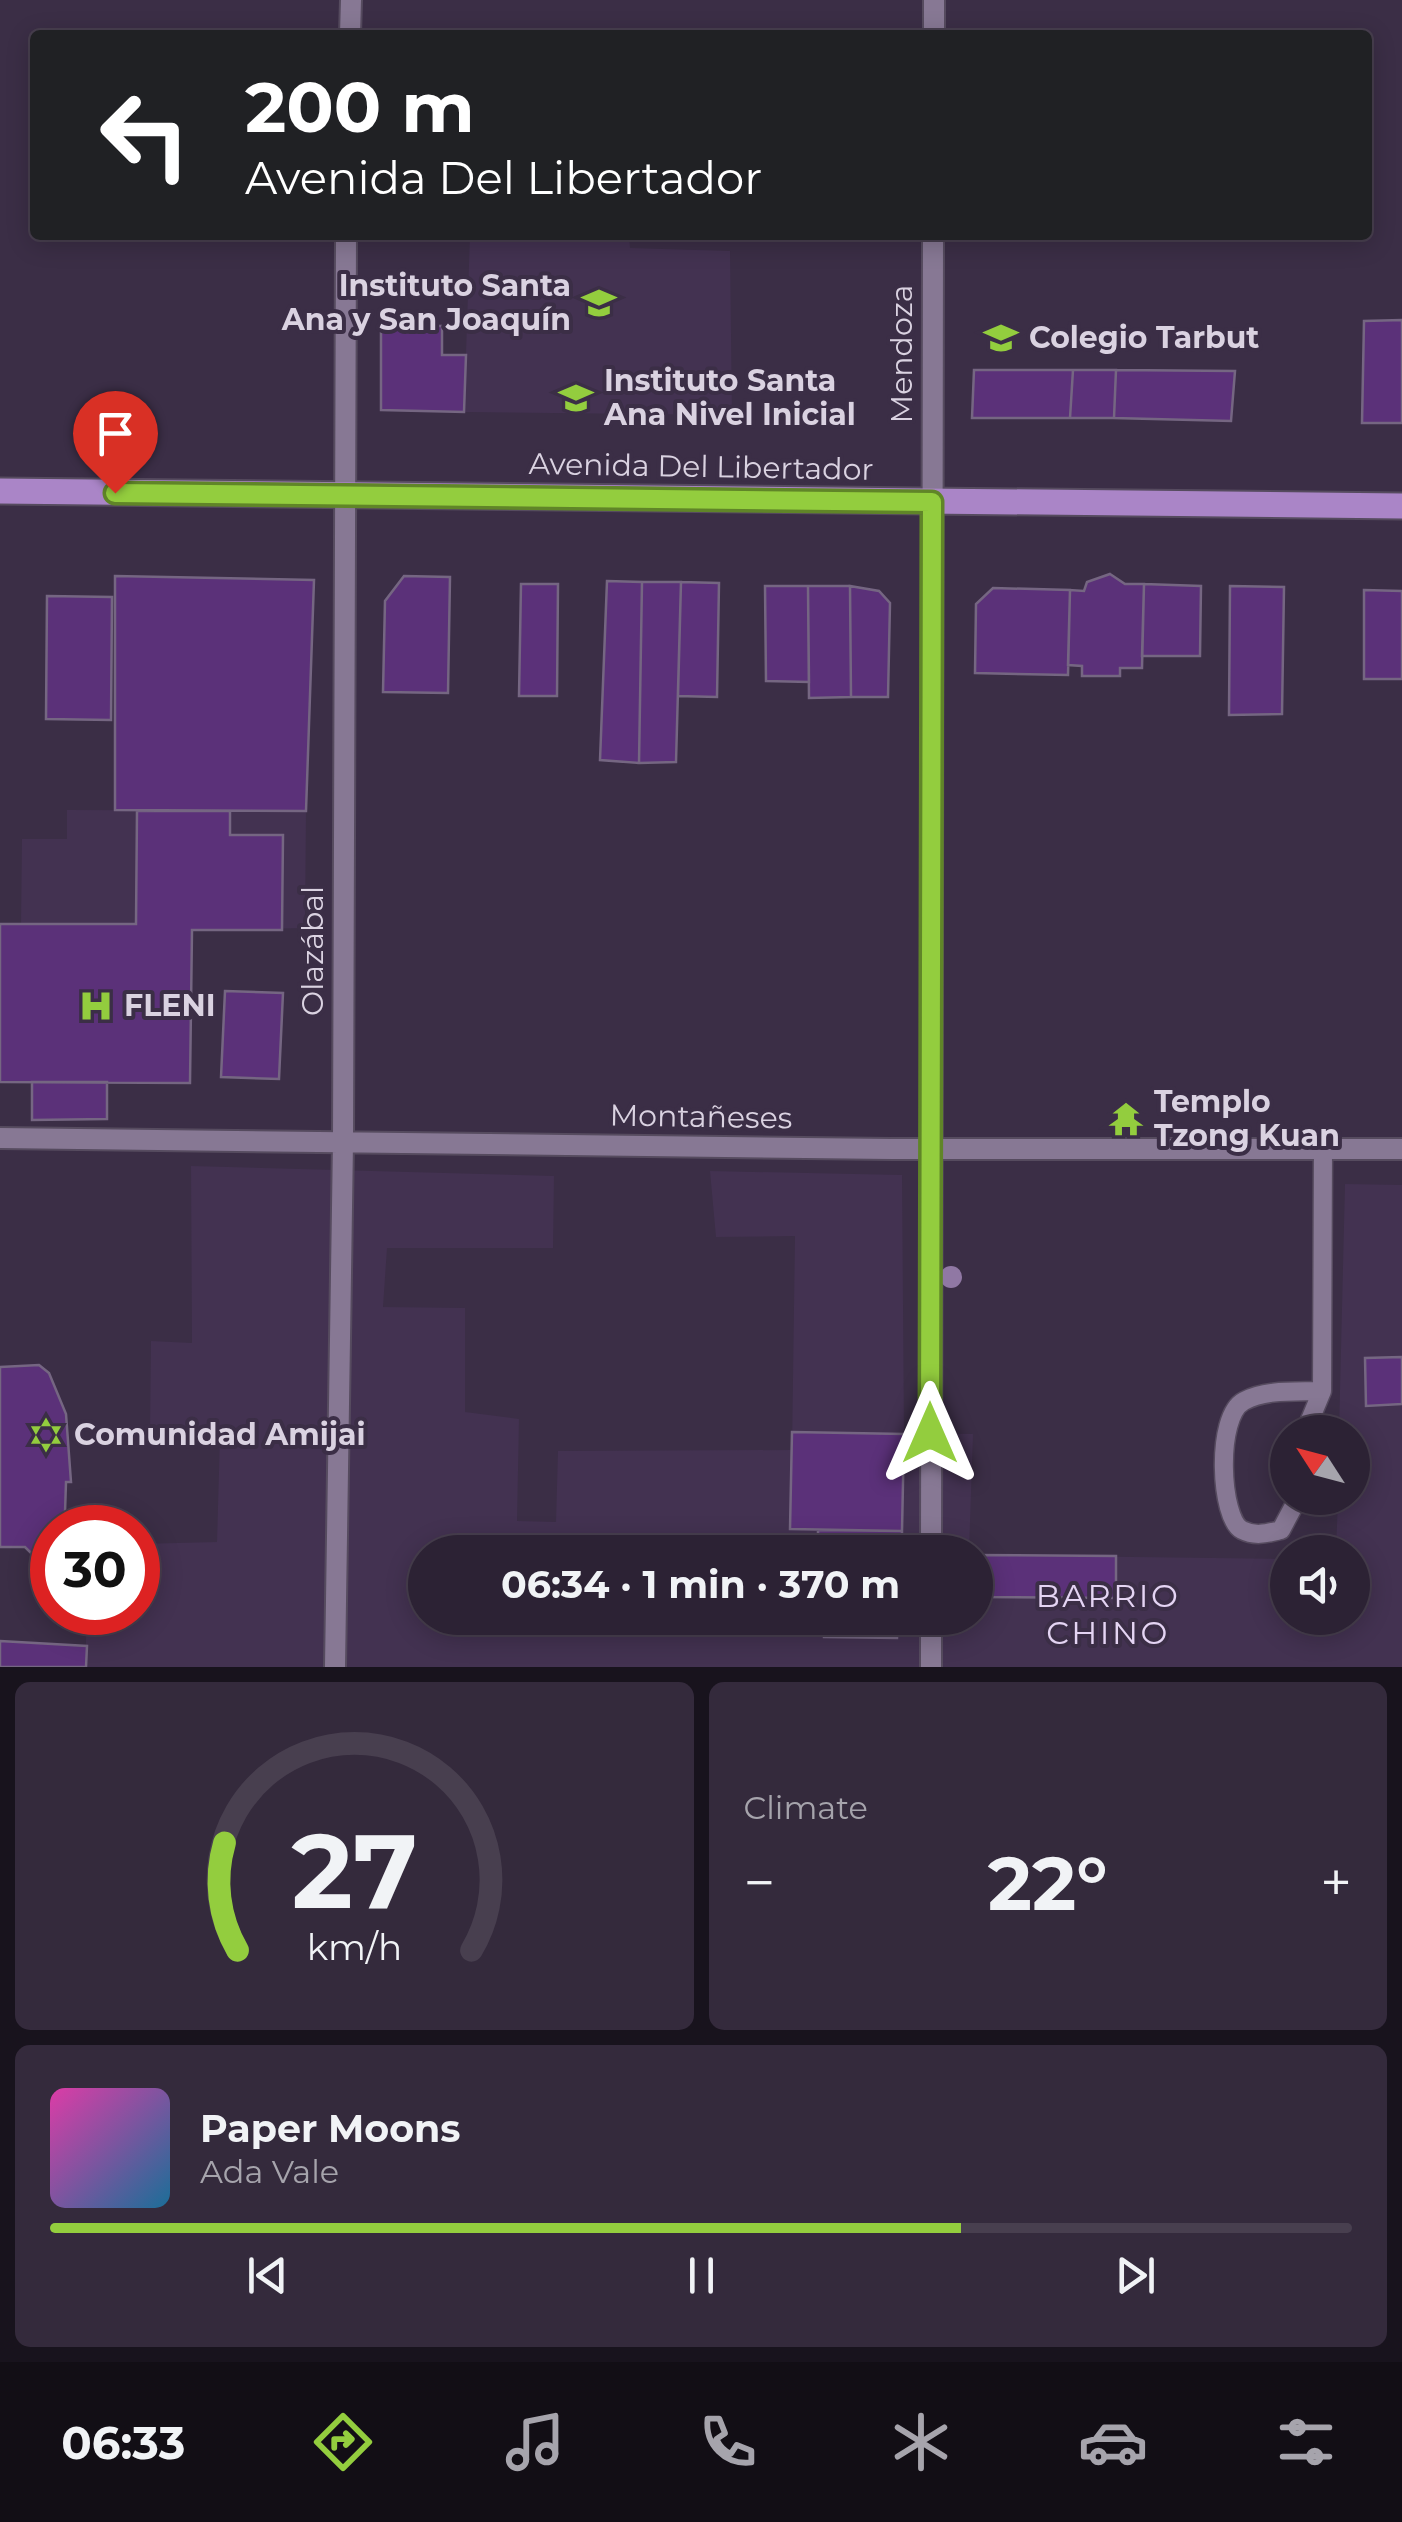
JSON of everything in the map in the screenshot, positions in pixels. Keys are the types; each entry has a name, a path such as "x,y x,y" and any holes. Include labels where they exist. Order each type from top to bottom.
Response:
{"main road":[{"name":"Avenida Del Libertador","path":"0,491 1402,506"}],"street":[{"path":"350,0 350,30"},
{"path":"934,0 934,30"},
{"name":"Olazábal","path":"335,1667 343,1142 346,240"},
{"name":"Mendoza","path":"931,1535 933,240"},
{"name":"Montañeses","path":"0,1138 929,1149 1402,1149"},
{"path":"931,1635 931,1667"}],"lane":[{"path":"1312,1415 1322,1391 1322,1148"},
{"path":"1289,1515 1281,1530 1260,1535 1239,1529 1230,1516 1224,1428 1239,1402 1260,1394 1322,1391"}],"shaded area":[{"name":"Instituto Santa Ana y San Joaquín","path":"470,240 629,240 630,248 730,251 732,415 464,412"},
{"name":"FLENI","path":"67,810 306,811 305,928 192,930 190,1083 0,1082 0,924 21,923 22,839 67,839"},
{"path":"191,1166 554,1176 553,1248 387,1248 383,1307 465,1308 465,1412 519,1419 517,1521 556,1522 558,1451 792,1450 795,1236 716,1237 710,1171 902,1175 904,1433 973,1434 970,1535 408,1535 408,1635 993,1635 993,1555 1270,1559 1270,1635 1370,1635 1370,1535 1337,1535 1337,1515 1370,1515 1370,1415 1339,1415 1345,1184 1402,1185 1402,1667 85,1667 86,1635 160,1635 160,1543 217,1542 220,1436 150,1433 151,1341 192,1343"}],"building":[{"path":"1402,320 1402,423 1362,423 1364,321"},
{"path":"381,325 442,326 442,355 466,355 464,412 381,410"},
{"path":"974,370 1073,370 1070,418 972,418"},
{"path":"1073,370 1116,370 1114,418 1070,418"},
{"path":"1116,370 1235,371 1231,421 1114,418"},
{"path":"1110,574 1125,584 1144,584 1142,668 1120,668 1120,676 1082,676 1082,666 1068,665 1070,590 1084,591 1087,582"},
{"path":"115,576 314,580 306,811 115,810"},
{"path":"404,576 450,577 448,693 383,692 385,601"},
{"path":"607,581 642,582 639,763 600,760"},
{"path":"642,582 681,582 676,762 639,763"},
{"path":"681,582 719,583 717,697 678,696"},
{"path":"521,584 558,584 557,696 519,696"},
{"path":"1144,584 1201,586 1200,656 1142,656"},
{"path":"765,586 808,586 809,682 766,681"},
{"path":"808,586 850,586 851,697 809,698"},
{"path":"850,586 879,591 890,603 888,697 851,697"},
{"path":"1230,586 1284,587 1282,714 1229,715"},
{"path":"993,588 1070,590 1068,675 975,673 976,604"},
{"path":"1364,590 1402,591 1402,679 1364,679"},
{"path":"47,596 112,597 111,720 46,719"},
{"name":"FLENI","path":"137,811 230,811 230,835 283,835 282,930 192,930 190,1083 0,1082 0,924 136,924"},
{"path":"225,991 283,993 279,1079 221,1077"},
{"path":"32,1082 107,1082 107,1119 32,1120"},
{"path":"1402,1357 1402,1404 1366,1406 1365,1358"},
{"path":"39,1365 49,1373 66,1414 71,1482 66,1482 65,1505 30,1505 30,1552 25,1547 0,1547 0,1367"},
{"path":"792,1432 904,1434 902,1531 790,1529"},
{"path":"818,1530 902,1531 902,1535 818,1535"},
{"path":"993,1555 1116,1556 1116,1598 993,1597"},
{"path":"824,1635 897,1635 897,1638"},
{"path":"0,1641 87,1646 86,1667 0,1667"}],"place":[{"name":"Instituto Santa Ana y San Joaquín","path":"599,303"},
{"name":"Colegio Tarbut","path":"1001,338"},
{"name":"Instituto Santa Ana Nivel Inicial","path":"576,398"},
{"name":"FLENI","path":"96,1006"},
{"name":"Templo Tzong Kuan","path":"1126,1119"},
{"name":"Comunidad Amijai","path":"46,1435"}],"district":[{"name":"BARRIO CHINO","path":"1108,1614"}],"route":[{"path":"115,493 932,502 930,1433"}]}
